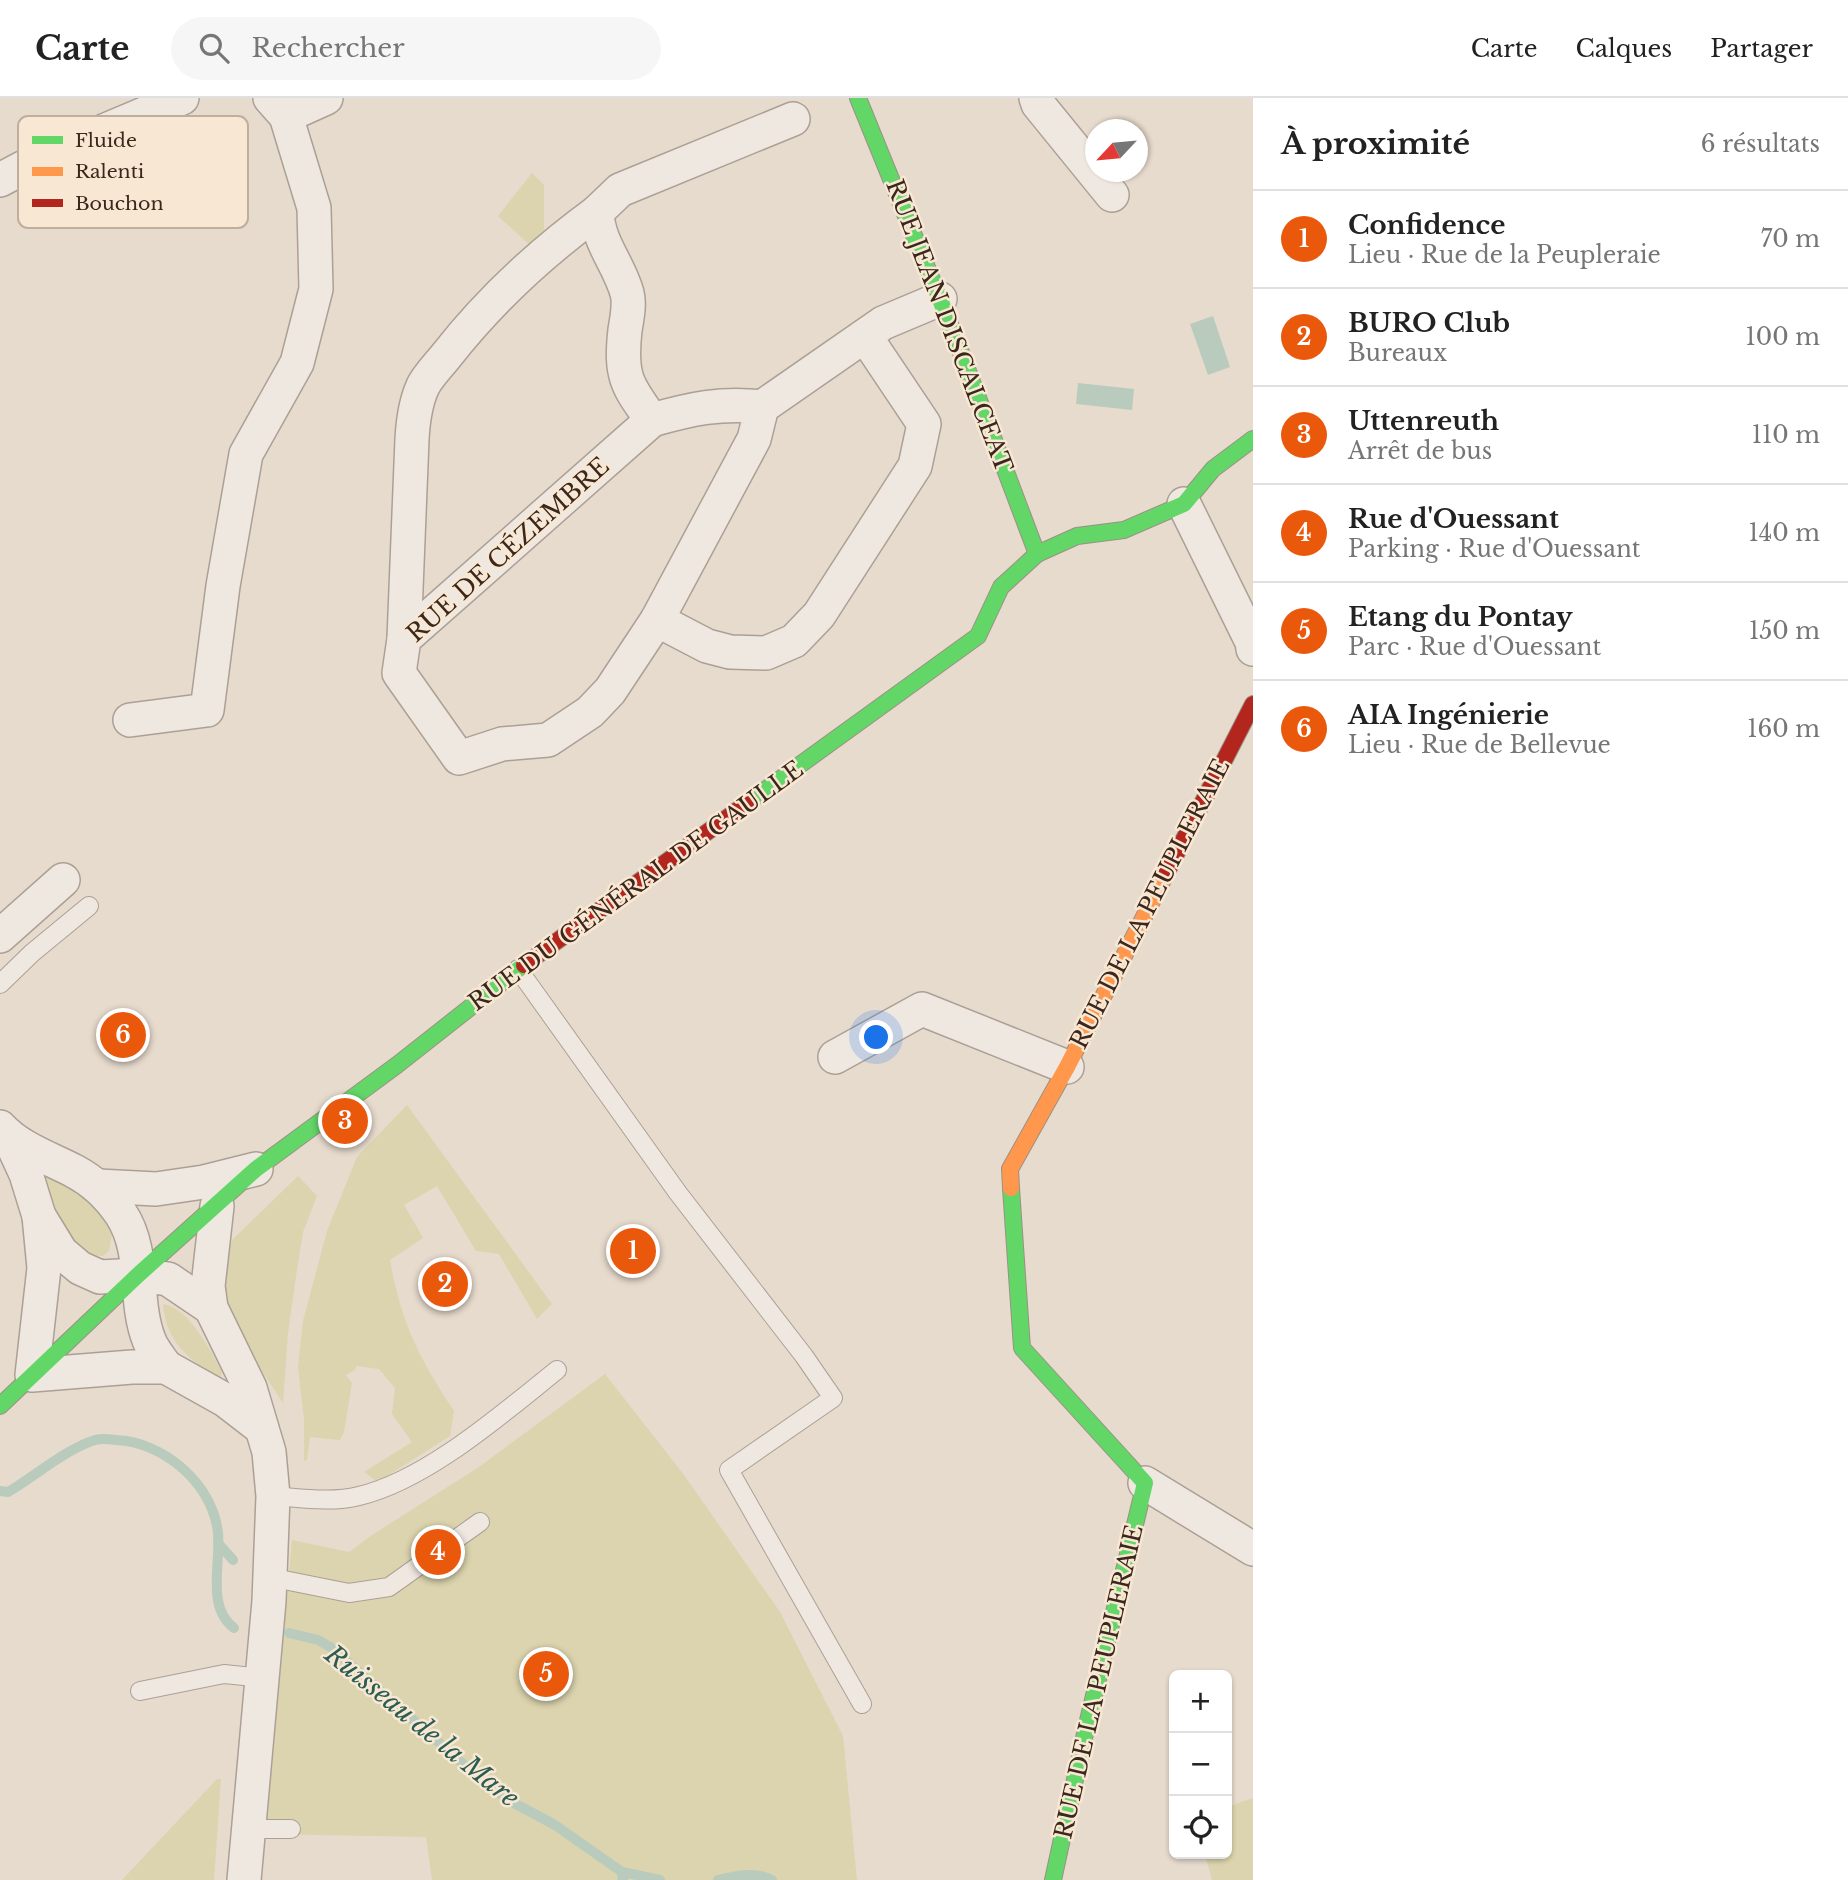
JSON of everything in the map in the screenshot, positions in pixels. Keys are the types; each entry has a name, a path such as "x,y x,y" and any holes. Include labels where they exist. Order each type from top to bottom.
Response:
{"street":[{"path":"130,720 207,710 223,586 246,454 297,363 316,289 314,208 278,107 326,98"},
{"name":"RUE JEAN DISCALCEAT","path":"858,98 940,299 1037,554"},
{"path":"1036,98 1038,104 1112,195"},
{"path":"134,116 168,101"},
{"path":"404,639 413,419 424,384 496,299 557,242 597,212 620,190 793,119"},
{"path":"0,180 18,170"},
{"path":"597,212 597,223 604,244 628,296 622,358 625,379 652,420"},
{"path":"762,408 865,336 901,314 940,299"},
{"path":"657,620 707,646 730,652 766,653 794,642 820,615 915,466 924,424 865,336"},
{"name":"RUE DE CÉZEMBRE","path":"736,404 762,408 754,439 657,620 610,691 590,712 548,740 502,744 459,758 399,673 404,639 652,420 694,408 736,404"},
{"name":"RUE DU GÉNÉRAL DE GAULLE","path":"0,1406 138,1275 218,1206 256,1169 397,1065 519,969 978,636 1001,587 1037,554 1077,536 1124,530 1184,504 1213,468 1253,439"},
{"path":"1184,504 1253,643 1253,649"},
{"name":"RUE DE LA PEUPLERAIE","path":"1253,704 1066,1067 1010,1169 1022,1348 1145,1483 1253,1549"},
{"path":"5,931 63,880"},
{"name":"RUE DE LA PEUPLERAIE","path":"835,1057 922,1009 1066,1067"},
{"path":"4,1131 40,1155 98,1186 122,1215 136,1245 149,1341 166,1367 225,1400 260,1427"},
{"path":"4,1131 26,1174 38,1216 44,1268 32,1375 166,1367"},
{"path":"98,1186 156,1189 204,1182 256,1169"},
{"path":"218,1206 208,1286 211,1308 250,1388 269,1452 273,1496 263,1678 244,1880"},
{"path":"38,1216 61,1252 80,1268 100,1277 138,1275 168,1279 211,1308"},
{"name":"RUE DU GÉNÉRAL DE GAULLE","path":"0,1391 32,1375"},
{"name":"RUE DE LA PEUPLERAIE","path":"1053,1880 1145,1483"}],"lane":[{"path":"0,984 89,905"},
{"path":"5,931 32,953"},
{"path":"519,969 678,1193 804,1356 833,1398 729,1470 862,1704"},
{"path":"273,1496 328,1500 359,1496 389,1485 413,1474 479,1432 557,1370"},
{"path":"269,1577 349,1593 389,1587 480,1522"},
{"path":"140,1691 224,1674 263,1678"},
{"path":"249,1829 291,1829"}],"shaded area":[{"path":"532,173 544,185 544,234 531,246 498,216"},
{"path":"1213,316 1230,367 1208,375 1190,324"},
{"path":"1078,383 1134,389 1132,410 1076,404"},
{"path":"407,1105 552,1304 537,1319 499,1254 476,1251 437,1186 404,1205 423,1238 390,1260 394,1282 421,1357 454,1411 450,1436 381,1480 375,1480 364,1472 412,1442 392,1414 395,1388 379,1369 356,1366 355,1370 346,1375 352,1383 344,1432 340,1440 310,1437 307,1460 304,1461 304,1419 298,1367 303,1321 327,1231 357,1157"},
{"path":"40,1168 96,1204 113,1228 109,1251 103,1256 81,1250 68,1241 59,1229 50,1210"},
{"path":"298,1176 317,1196 303,1232 288,1333 283,1403 235,1330 223,1302 222,1256 234,1238"},
{"path":"163,1304 182,1313 198,1332 222,1372 221,1377 216,1378 180,1347 168,1328"},
{"path":"605,1374 684,1475 780,1612 843,1736 857,1880 432,1880 426,1837 266,1834 292,1540 349,1552 479,1467"},
{"path":"217,1779 221,1779 214,1880 122,1880"},
{"path":"1253,1798 1253,1880 1212,1880 1206,1859 1232,1859 1232,1805"}],"waterway":[{"name":"Ruisseau de la Mare","path":"0,1491 8,1492 62,1456 98,1439 134,1443 168,1457 196,1483 207,1498 214,1515 218,1533 217,1597 225,1619 234,1628"},
{"path":"218,1543 233,1560"},
{"name":"Ruisseau de la Mare","path":"289,1633 318,1640 332,1648 481,1780 512,1802 555,1825 622,1872 623,1880"},
{"name":"Ruisseau de la Mare","path":"622,1872 660,1880"},
{"name":"Ruisseau de la Mare","path":"718,1880 752,1875 772,1880"}],"traffic: fast":[{"path":"858,98 952,329 1037,554"},
{"path":"750,801 978,636 1001,587 1037,554 1077,536 1124,530 1184,504 1213,469 1253,439"},
{"path":"0,1406 138,1275 256,1169 397,1065 524,965"},
{"path":"1011,1188 1022,1348 1145,1483 1053,1880"}],"traffic: slow":[{"path":"1011,1188 1010,1169 1067,1067 1166,874"}],"traffic: jam":[{"path":"1166,874 1253,704"},
{"path":"524,965 750,801"}],"place":[{"name":"AIA Ingénierie","path":"123,1035"},
{"name":"Uttenreuth","path":"345,1121"},
{"name":"Confidence","path":"633,1251"},
{"name":"BURO Club","path":"445,1284"},
{"name":"Rue d'Ouessant","path":"438,1552"},
{"name":"Etang du Pontay","path":"546,1674"}]}
